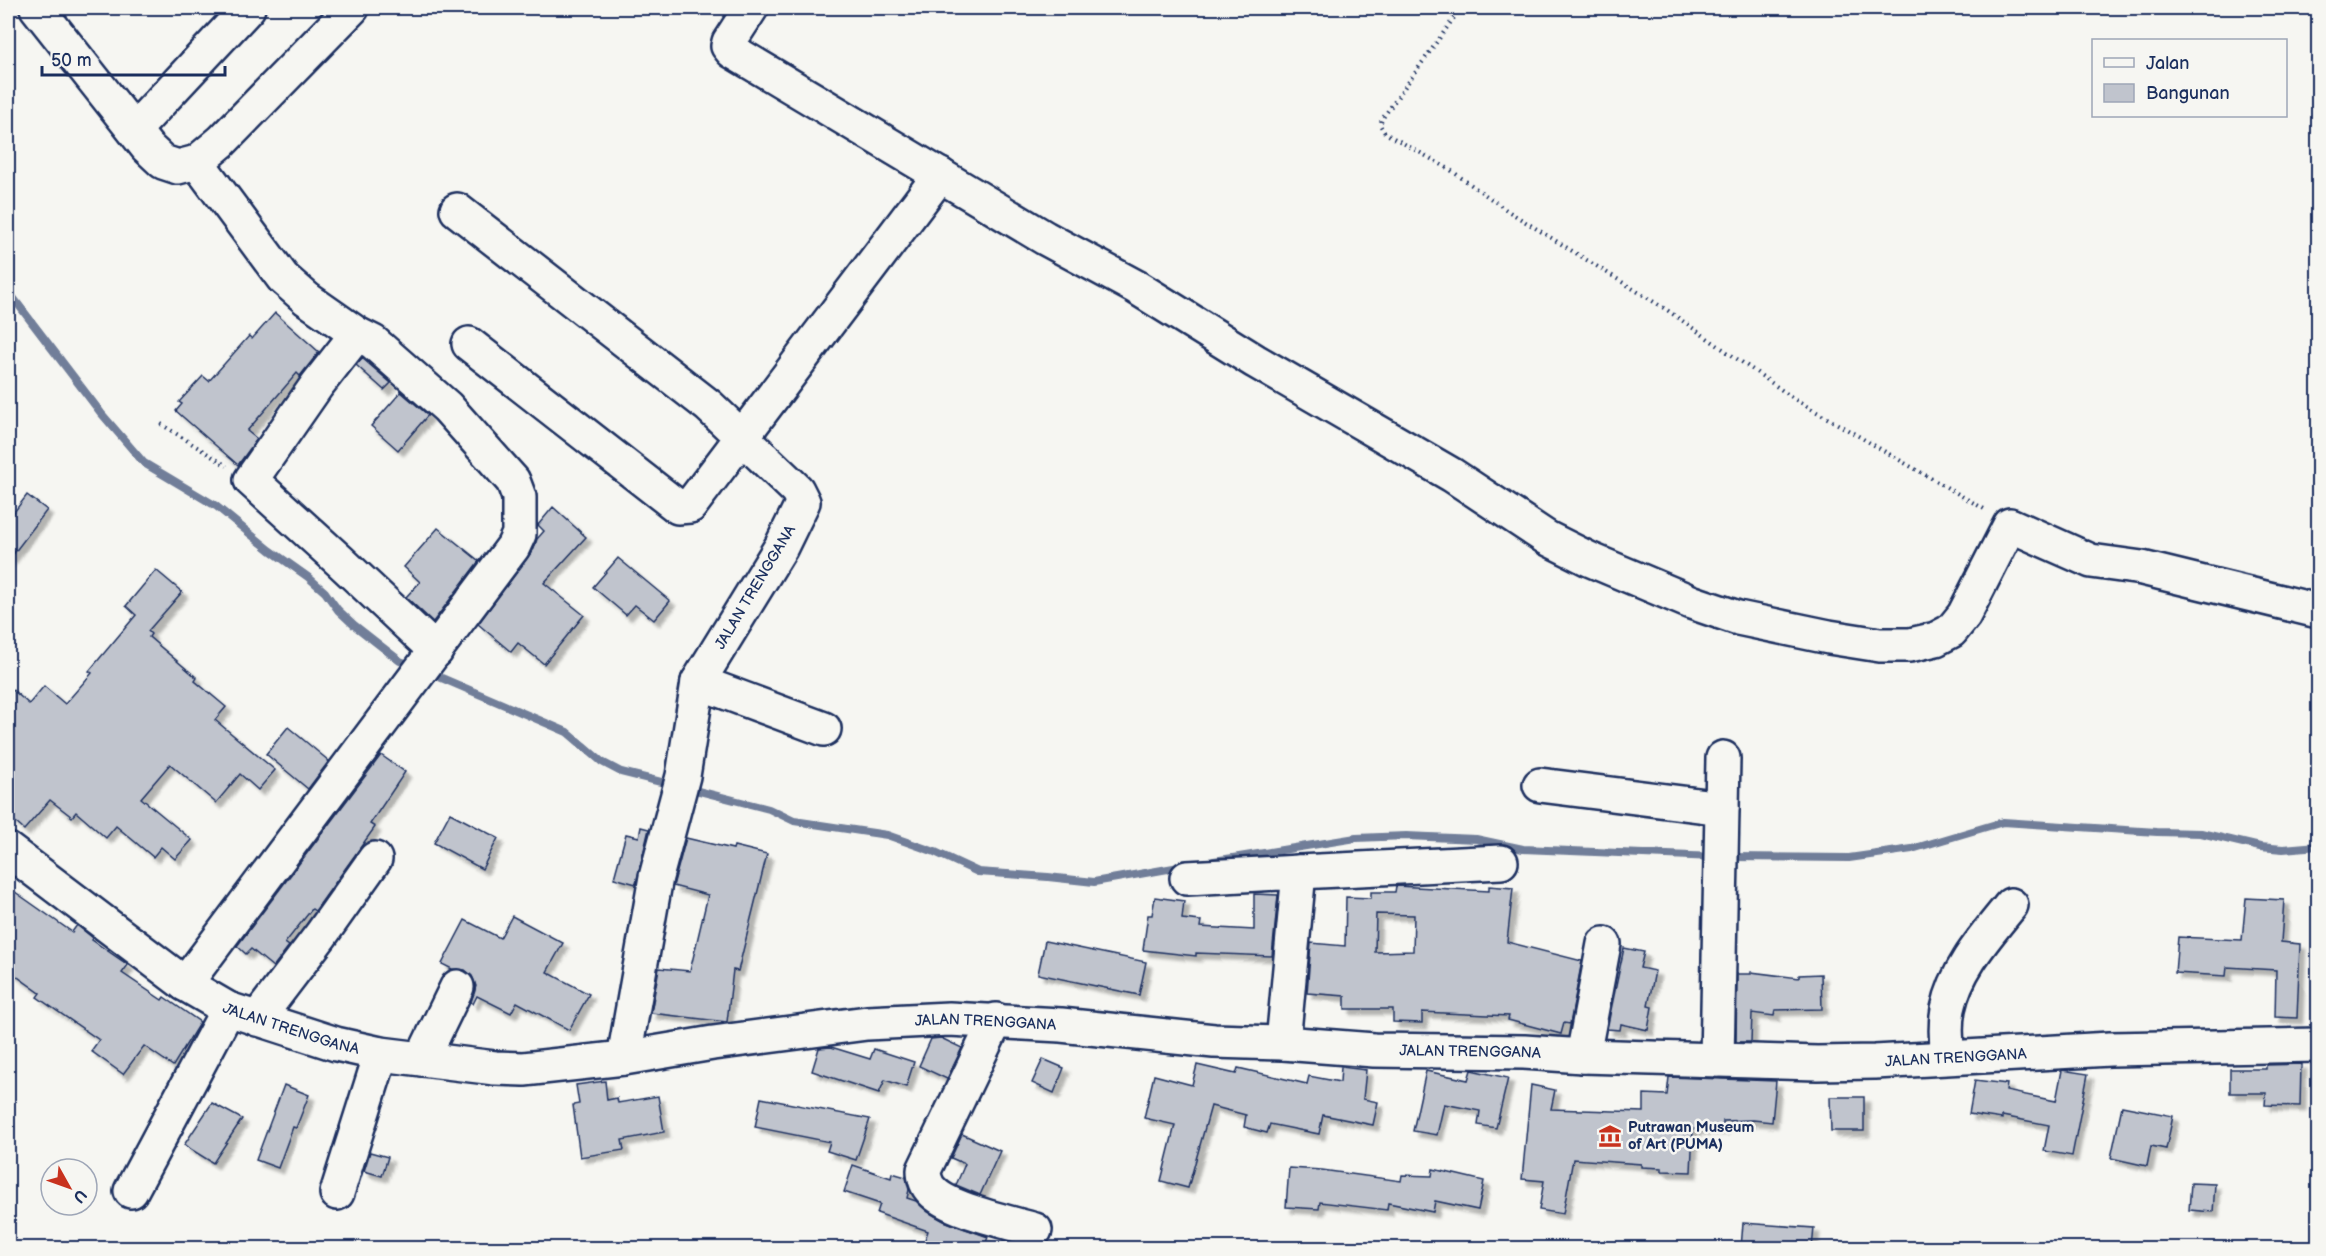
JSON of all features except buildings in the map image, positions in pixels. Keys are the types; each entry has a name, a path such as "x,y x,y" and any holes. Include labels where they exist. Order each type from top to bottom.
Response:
{"street":[{"path":"37,8 134,130 163,162 178,167 197,162 222,141 352,8"},
{"path":"134,130 248,8"},
{"path":"751,8 732,36 729,49 1045,238 1136,287 1255,361 1452,475 1547,538 1589,559 1691,602 1738,618 1830,638 1880,645 1910,645 1936,639 1951,631 1964,615 2010,525 2091,561 2142,568 2319,611"},
{"path":"186,984 513,547 519,534 519,497 513,481 447,407 373,342 357,334 307,299 283,278 197,162"},
{"path":"469,344 678,507 690,506 940,175"},
{"path":"457,210 709,406 742,438"},
{"path":"357,334 317,385 251,480 436,651"},
{"name":"JALAN TRENGGANA","path":"624,1058 656,877 683,776 698,682 781,547 803,502 797,490 742,438"},
{"path":"698,682 824,729"},
{"path":"1717,1060 1723,758"},
{"path":"1539,785 1722,808"},
{"name":"JALAN TRENGGANA","path":"8,850 186,984 242,1014 336,1044 381,1054 495,1068 524,1070 624,1058 713,1043 904,1020 996,1020 1163,1034 1214,1041 1283,1043 1374,1050 1524,1052 1717,1060 1875,1062 2110,1049 2319,1045"},
{"path":"132,1191 180,1096 242,1014 321,935 375,859"},
{"path":"1187,878 1500,862"},
{"path":"1283,1043 1299,872"},
{"path":"1933,1058 1946,1034 1948,1009 1958,980 1977,948 2011,905"},
{"path":"1582,1056 1604,944"},
{"path":"422,1059 457,987"},
{"path":"996,1020 924,1170 924,1180 932,1192 948,1203 1035,1230"},
{"path":"337,1193 381,1054"}],"path":[{"path":"1461,8 1382,120 1380,125 1384,133 1449,169 1508,211 1667,310 1796,400 2010,525"},
{"path":"162,423 251,480"}],"waterway":[{"path":"8,291 101,413 144,463 216,506 270,550 308,577 325,592 338,610 354,625 400,661 413,666"},
{"path":"430,673 567,732 602,762 621,772 673,785"},
{"path":"687,788 769,809 794,821 887,835 935,852 978,872 1094,882 1185,866"},
{"path":"1730,857 1849,858 1912,849 2003,822 2201,833 2260,847 2283,849 2318,846"},
{"path":"1214,861 1356,838 1406,836 1476,839 1523,849 1715,857"}],"place":[{"name":"Putrawan Museum of Art (PUMA)","path":"1610,1136"}]}
